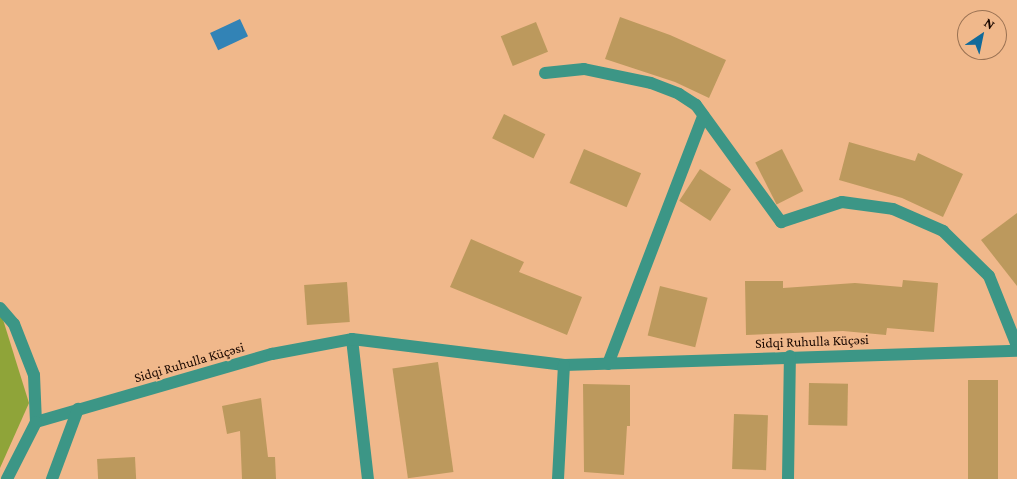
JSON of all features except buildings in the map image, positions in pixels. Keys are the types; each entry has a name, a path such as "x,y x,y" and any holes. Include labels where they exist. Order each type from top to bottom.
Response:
{"street":[{"path":"545,73 584,70 652,83 679,94 696,105 781,222 842,202 893,209 943,231 989,276 1017,346"},
{"path":"608,364 703,116"},
{"path":"0,308 14,324 34,374 36,422 7,479"},
{"path":"352,339 368,479"},
{"name":"Sidqi Ruhulla Küçəsi","path":"36,422 272,354 352,339 564,365 790,356 1017,351"},
{"path":"788,479 790,356"},
{"path":"558,479 564,365"},
{"path":"52,479 78,409"}],"green space":[{"path":"0,310 29,403 0,468"}],"water":[{"path":"240,19 248,36 218,50 210,33"}]}
